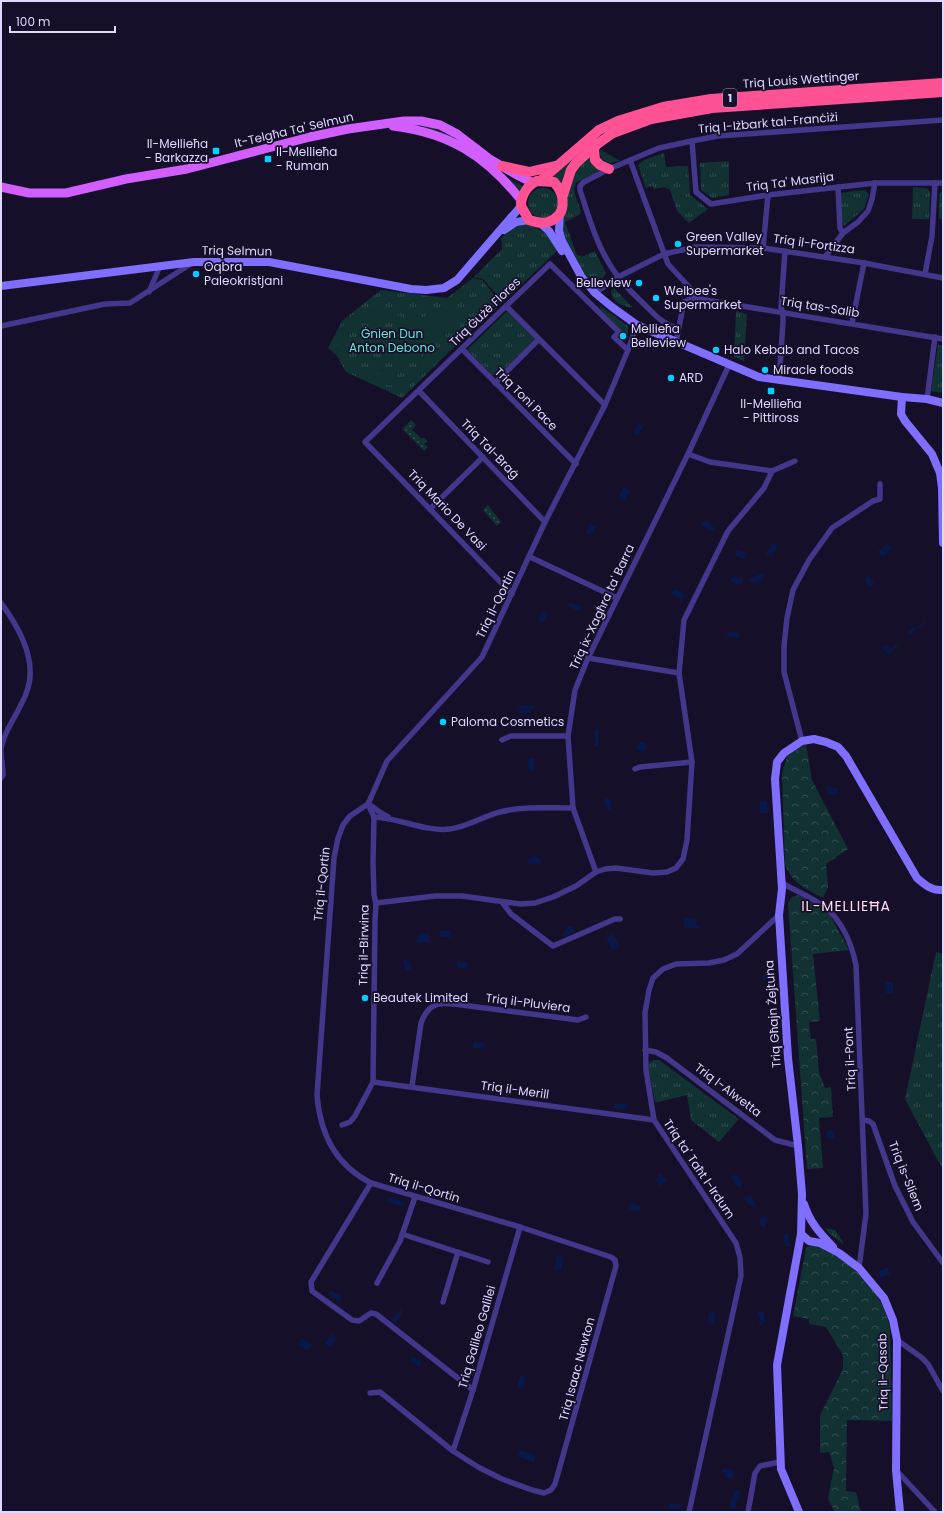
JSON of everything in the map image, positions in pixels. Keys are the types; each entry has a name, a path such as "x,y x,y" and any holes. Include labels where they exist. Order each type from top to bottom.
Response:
{"highway":[{"name":"Triq Louis Wettinger","path":"537,182 599,130 618,121 682,103 711,99 943,83"},
{"name":"Triq Louis Wettinger","path":"563,195 571,170 576,163 596,145 619,130 651,119 712,108 943,92"},
{"path":"596,145 594,149 595,160 600,165 609,169"},
{"path":"502,166 528,172 557,166"},
{"path":"537,182 554,182 563,195"},
{"name":"1","path":"521,203 524,193 537,182"},
{"name":"1","path":"560,212 563,205 563,195"},
{"path":"521,203 529,220 540,223 548,222 555,218 560,212"}],"main road":[{"name":"It-Telgħa Ta' Selmun","path":"1,187 41,194 66,193 187,169 325,134 404,121 421,121 440,125 457,134 491,160 519,176 537,182"},
{"name":"It-Telgħa Ta' Selmun","path":"381,124 430,132 464,147 489,166 510,186 521,203"}],"street":[{"name":"Triq l-Iżbark tal-Franċiżi","path":"618,277 604,256 588,217 580,190 580,186 584,182 609,169 659,148 718,136 943,120"},
{"name":"Triq Ta' Masrija","path":"692,141 696,192 711,204 768,195 875,183 943,183"},
{"path":"630,160 668,264 691,289 693,298 684,302 676,342"},
{"path":"825,257 843,232 858,222 868,211 875,183"},
{"path":"926,274 932,236 935,183"},
{"path":"838,187 840,228 843,232"},
{"path":"763,248 768,195"},
{"name":"Triq Selmun","path":"1,286 194,262 269,262 411,289 436,290 444,288 457,280 497,235 521,203"},
{"path":"560,212 559,231 562,241 581,276 595,293"},
{"name":"Triq Selmun","path":"497,235 516,222 529,220"},
{"path":"540,223 549,231 586,288 595,293 637,325 759,377 779,381 927,399 943,403"},
{"name":"Triq il-Fortizza","path":"595,293 618,277 664,254 696,247 763,248 864,263 943,278"},
{"path":"779,381 783,313 781,307 785,251"},
{"path":"1,326 105,304 130,303 194,262"},
{"path":"852,323 864,263"},
{"name":"Triq Ġużè Flores","path":"365,442 420,391 550,264 619,332 614,337 628,350"},
{"path":"149,292 160,266"},
{"path":"618,277 663,323 678,328"},
{"name":"Triq tas-Salib","path":"693,298 943,338"},
{"path":"506,306 538,340 605,405"},
{"name":"Triq il-Qortin","path":"615,1260 611,1256 520,1227 415,1197 371,1183 359,1177 340,1161 331,1148 319,1110 317,1095 334,858 338,838 343,825 350,816 368,804 386,762 482,657 530,557 545,522 605,405 637,325"},
{"path":"927,399 935,337"},
{"path":"495,383 538,340"},
{"name":"Triq Toni Pace","path":"462,349 576,464"},
{"name":"Triq ix-Xagħra ta' Barra","path":"596,872 573,808 568,736 575,690 588,658 688,454 729,365"},
{"name":"Triq Tal-Braġ","path":"420,391 545,522"},
{"path":"902,397 901,414 932,454 940,473 942,488 943,544"},
{"name":"Triq Mario De Vasi","path":"365,442 512,594"},
{"path":"688,454 710,462 772,471 795,461"},
{"path":"430,509 483,457"},
{"path":"376,903 435,896 462,896 520,904 535,903 576,886 596,872 605,869 616,868 653,873 668,872 676,868 683,860 687,840 692,762 679,672 684,620 728,531 764,488 772,471"},
{"path":"880,484 880,499 873,501 832,528 810,560 793,590 787,618 784,672 802,741 814,739 838,747 846,756 917,878 927,887 937,891 943,890"},
{"path":"530,557 617,598"},
{"path":"1,603 16,626 24,643 30,664 31,678 28,690 3,741 1,751 4,775 1,778"},
{"path":"588,658 679,672"},
{"path":"502,740 511,736 568,736"},
{"name":"Triq Għajn Żejtuna","path":"799,1512 781,1469 780,1462 777,1365 801,1230 802,1194 788,1058 779,915 782,883 775,779 777,762 793,745 802,741"},
{"path":"635,769 640,767 692,762"},
{"path":"368,804 381,813 394,819"},
{"name":"Triq il-Birwina","path":"342,1126 350,1122 355,1116 373,1082 376,903 374,895 373,862 374,817 368,804"},
{"path":"374,817 394,819 433,829 450,829 464,826 480,818 500,812 525,808 573,808"},
{"name":"Triq il-Pont","path":"782,883 824,906 835,917 853,950 856,965 866,1214 859,1268"},
{"path":"502,902 511,914 553,946 615,919 620,919"},
{"name":"Triq ta' Taħt l-Irdum","path":"689,1512 741,1276 741,1265 736,1243 654,1120 646,1070 645,1013 649,990 653,978 663,969 676,964 709,963 724,960 736,954 779,915"},
{"name":"Triq il-Pluviera","path":"412,1086 421,1022 430,1008 436,1004 454,1004 578,1020 586,1017"},
{"name":"Triq l-Alwetta","path":"645,1050 656,1052 667,1058 775,1140 798,1146"},
{"name":"Triq il-Merill","path":"373,1082 412,1086 654,1120"},
{"name":"Triq is-Sliem","path":"863,1120 869,1121 873,1124 896,1186 913,1222 943,1263"},
{"path":"371,1183 311,1282 312,1291 352,1320 359,1321 371,1313 376,1314 473,1390"},
{"name":"Triq il-Qasab","path":"802,1194 806,1212 811,1222 839,1253"},
{"path":"377,1283 402,1234 415,1197"},
{"path":"801,1230 811,1222"},
{"name":"Triq Galileo Galilei","path":"453,1452 473,1390 520,1227"},
{"name":"Triq il-Qasab","path":"801,1230 809,1242 820,1243 839,1253 859,1268 884,1298 893,1320 896,1340 896,1470 900,1512"},
{"path":"402,1234 488,1262"},
{"path":"443,1302 458,1252"},
{"name":"Triq Isaac Newton","path":"453,1452 502,1479 544,1493 551,1490 555,1484 616,1266 615,1260"},
{"path":"896,1340 922,1357 928,1364 943,1392"},
{"path":"370,1393 380,1392 453,1452"},
{"path":"748,1512 755,1473 760,1466 780,1462"},
{"path":"896,1470 935,1512"}],"green space":[{"path":"423,125 456,138 513,181 523,186 518,193 501,174 422,128"},
{"path":"600,149 620,161 610,163 602,160"},
{"path":"664,153 666,167 688,166 690,195 708,209 689,223 677,211 670,190 664,187 654,189 653,186 646,188 638,165 644,160"},
{"path":"588,155 600,170 576,183 575,194 581,214 565,222 577,255 584,256 595,251 606,273 602,280 593,279 588,276 575,260 565,243 561,225 572,179"},
{"path":"569,161 570,163 561,184 551,177"},
{"path":"729,161 729,195 712,198 701,190 700,163"},
{"path":"913,187 927,188 930,192 929,219 912,219"},
{"path":"543,188 549,189 557,197 557,209 549,217 543,218 537,217 529,209 528,203 529,197 537,189"},
{"path":"865,190 869,194 864,209 844,226 841,217 839,193"},
{"path":"943,190 943,220 939,218 939,194"},
{"path":"526,224 545,233 558,250 503,302 483,279 474,277 502,249 501,238 512,227"},
{"name":"Ġnien Dun Anton Debono","path":"473,278 482,280 500,302 402,398 346,372 337,356 328,348 342,321 381,290 447,298"},
{"path":"614,288 633,308 622,305 613,298 611,291"},
{"path":"599,305 628,326 628,338 603,313"},
{"path":"432,309 452,312 459,315 460,325 456,331 448,333 439,332 425,323 425,316"},
{"path":"367,310 401,316 421,327 428,335 431,345 430,361 427,368 417,379 399,386 387,385 355,374 345,367 339,355 338,348 338,341 342,328 352,315","holes":["365,316 389,321 414,332 421,342 423,349 423,357 419,368 404,377 393,378 378,374 354,364 346,352 346,332 354,322"]},
{"path":"507,311 535,339 500,374 492,375 467,350"},
{"path":"736,311 747,314 744,361 734,357"},
{"path":"404,331 417,344 395,367 382,354"},
{"path":"938,345 943,346 943,393 931,391"},
{"path":"411,420 416,425 412,430 422,439 424,437 427,441 424,444 428,447 424,451 402,429"},
{"path":"488,505 501,522 497,526 483,510"},
{"path":"806,744 812,780 848,849 826,864 828,887 823,898 796,882 785,865 782,774 787,756"},
{"path":"798,895 818,906 831,917 849,950 813,954 820,1021 809,1022 811,1039 816,1039 819,1072 825,1088 831,1087 833,1117 819,1118 823,1168 807,1169 788,903 792,897"},
{"path":"936,952 943,954 943,1168 905,1099"},
{"path":"659,1060 739,1119 719,1142 691,1120 687,1095 655,1102 648,1067 650,1062"},
{"path":"825,1228 835,1230 843,1244 829,1233"},
{"path":"812,1245 820,1246 828,1250 856,1271 871,1287 881,1302 890,1328 892,1421 847,1420 846,1491 856,1492 861,1512 835,1512 828,1498 834,1468 829,1452 820,1453 820,1415 843,1369 843,1355 826,1327 809,1324 809,1319 793,1316 806,1248"}],"water":[{"path":"639,422 640,425 644,424 638,436 633,433"},
{"path":"623,487 630,490 625,501 618,498"},
{"path":"709,521 715,529 712,531 702,526 702,523"},
{"path":"590,524 596,527 591,536 586,533"},
{"path":"774,542 777,546 771,557 766,554"},
{"path":"888,543 892,549 882,557 878,551"},
{"path":"737,550 746,553 744,559 735,556"},
{"path":"762,573 765,576 760,581 752,583 749,580"},
{"path":"868,575 874,583 869,587 864,579"},
{"path":"733,576 738,579 742,577 743,583 736,585 730,581"},
{"path":"674,589 685,594 682,600 671,594"},
{"path":"569,602 581,606 579,611 569,607"},
{"path":"542,611 545,611 548,614 543,623 538,620"},
{"path":"925,621 926,622 910,635 907,632 913,627 915,629"},
{"path":"729,632 740,633 739,638 728,637 726,635"},
{"path":"899,643 900,644 888,655 882,648 887,644 890,649"},
{"path":"519,705 535,706 534,709 530,710 530,713 520,714"},
{"path":"595,729 599,729 598,746 594,746"},
{"path":"640,742 644,742 647,747 644,752 640,752 637,749 637,745"},
{"path":"534,758 535,770 529,771 528,759"},
{"path":"828,786 837,788 838,793 832,795 829,794 826,789"},
{"path":"606,797 612,802 611,811 606,807 604,802"},
{"path":"767,801 768,813 760,813 760,802"},
{"path":"538,857 542,862 538,865 533,863 529,865 527,860"},
{"path":"684,918 694,918 697,921 695,924 699,926 699,928 685,928"},
{"path":"568,926 572,926 576,931 564,937 562,936"},
{"path":"440,931 451,931 451,937 440,937"},
{"path":"429,933 430,942 417,943 419,938 417,934"},
{"path":"613,934 620,947 613,950 606,938"},
{"path":"404,959 410,961 411,969 406,970 403,963"},
{"path":"457,961 468,963 468,969 457,967"},
{"path":"766,967 771,967 770,978 766,981 762,977 766,973"},
{"path":"886,982 893,983 893,993 885,993"},
{"path":"473,1043 485,1043 484,1049 473,1048"},
{"path":"626,1103 628,1106 625,1110 613,1108 615,1104"},
{"path":"830,1129 833,1131 835,1138 830,1139 827,1137 826,1132"},
{"path":"660,1174 667,1181 659,1186 656,1181 658,1179 658,1175"},
{"path":"736,1174 742,1181 742,1186 740,1187 736,1185 731,1177"},
{"path":"750,1194 755,1202 756,1207 754,1208 749,1205 744,1198"},
{"path":"388,1197 405,1202 403,1207 387,1202"},
{"path":"630,1203 641,1206 639,1212 629,1209 628,1205"},
{"path":"761,1216 767,1217 765,1227 759,1226"},
{"path":"788,1233 790,1246 785,1246 783,1234"},
{"path":"557,1255 562,1256 563,1261 561,1269 555,1271 554,1268 557,1262"},
{"path":"887,1267 890,1274 881,1278 878,1272"},
{"path":"331,1290 342,1297 339,1302 328,1294"},
{"path":"402,1308 401,1316 396,1323 391,1320"},
{"path":"758,1311 764,1312 764,1319 767,1320 766,1323 763,1322 762,1325 759,1325 760,1316 758,1316"},
{"path":"709,1312 716,1313 714,1324 707,1323"},
{"path":"332,1334 337,1337 331,1347 325,1344"},
{"path":"302,1338 312,1345 307,1351 298,1344"},
{"path":"413,1356 422,1362 419,1367 410,1360"},
{"path":"575,1366 581,1368 578,1378 572,1377"},
{"path":"523,1375 526,1377 523,1389 517,1387 520,1376"},
{"path":"520,1450 536,1455 534,1462 518,1457"},
{"path":"726,1468 735,1471 732,1479 724,1477 725,1473 721,1472"},
{"path":"735,1490 741,1492 735,1509 729,1507"},
{"path":"669,1503 682,1505 682,1508 669,1508"}],"place":[{"name":"Il-Mellieħa - Barkazza","path":"216,151"},
{"name":"Il-Mellieħa - Ruman","path":"268,159"},
{"name":"Green Valley Supermarket","path":"678,244"},
{"name":"Oqbra Paleokristjani","path":"196,274"},
{"name":"Belleview","path":"639,283"},
{"name":"Welbee's Supermarket","path":"656,298"},
{"name":"Mellieħa Belleview","path":"623,336"},
{"name":"Halo Kebab and Tacos","path":"716,350"},
{"name":"Miracle foods","path":"765,370"},
{"name":"ARD","path":"671,378"},
{"name":"Il-Mellieħa - Pittiross","path":"771,391"},
{"name":"Paloma Cosmetics","path":"443,722"},
{"name":"Beautek Limited","path":"365,998"}],"district":[{"name":"IL-MELLIEĦA","path":"846,906"}]}
